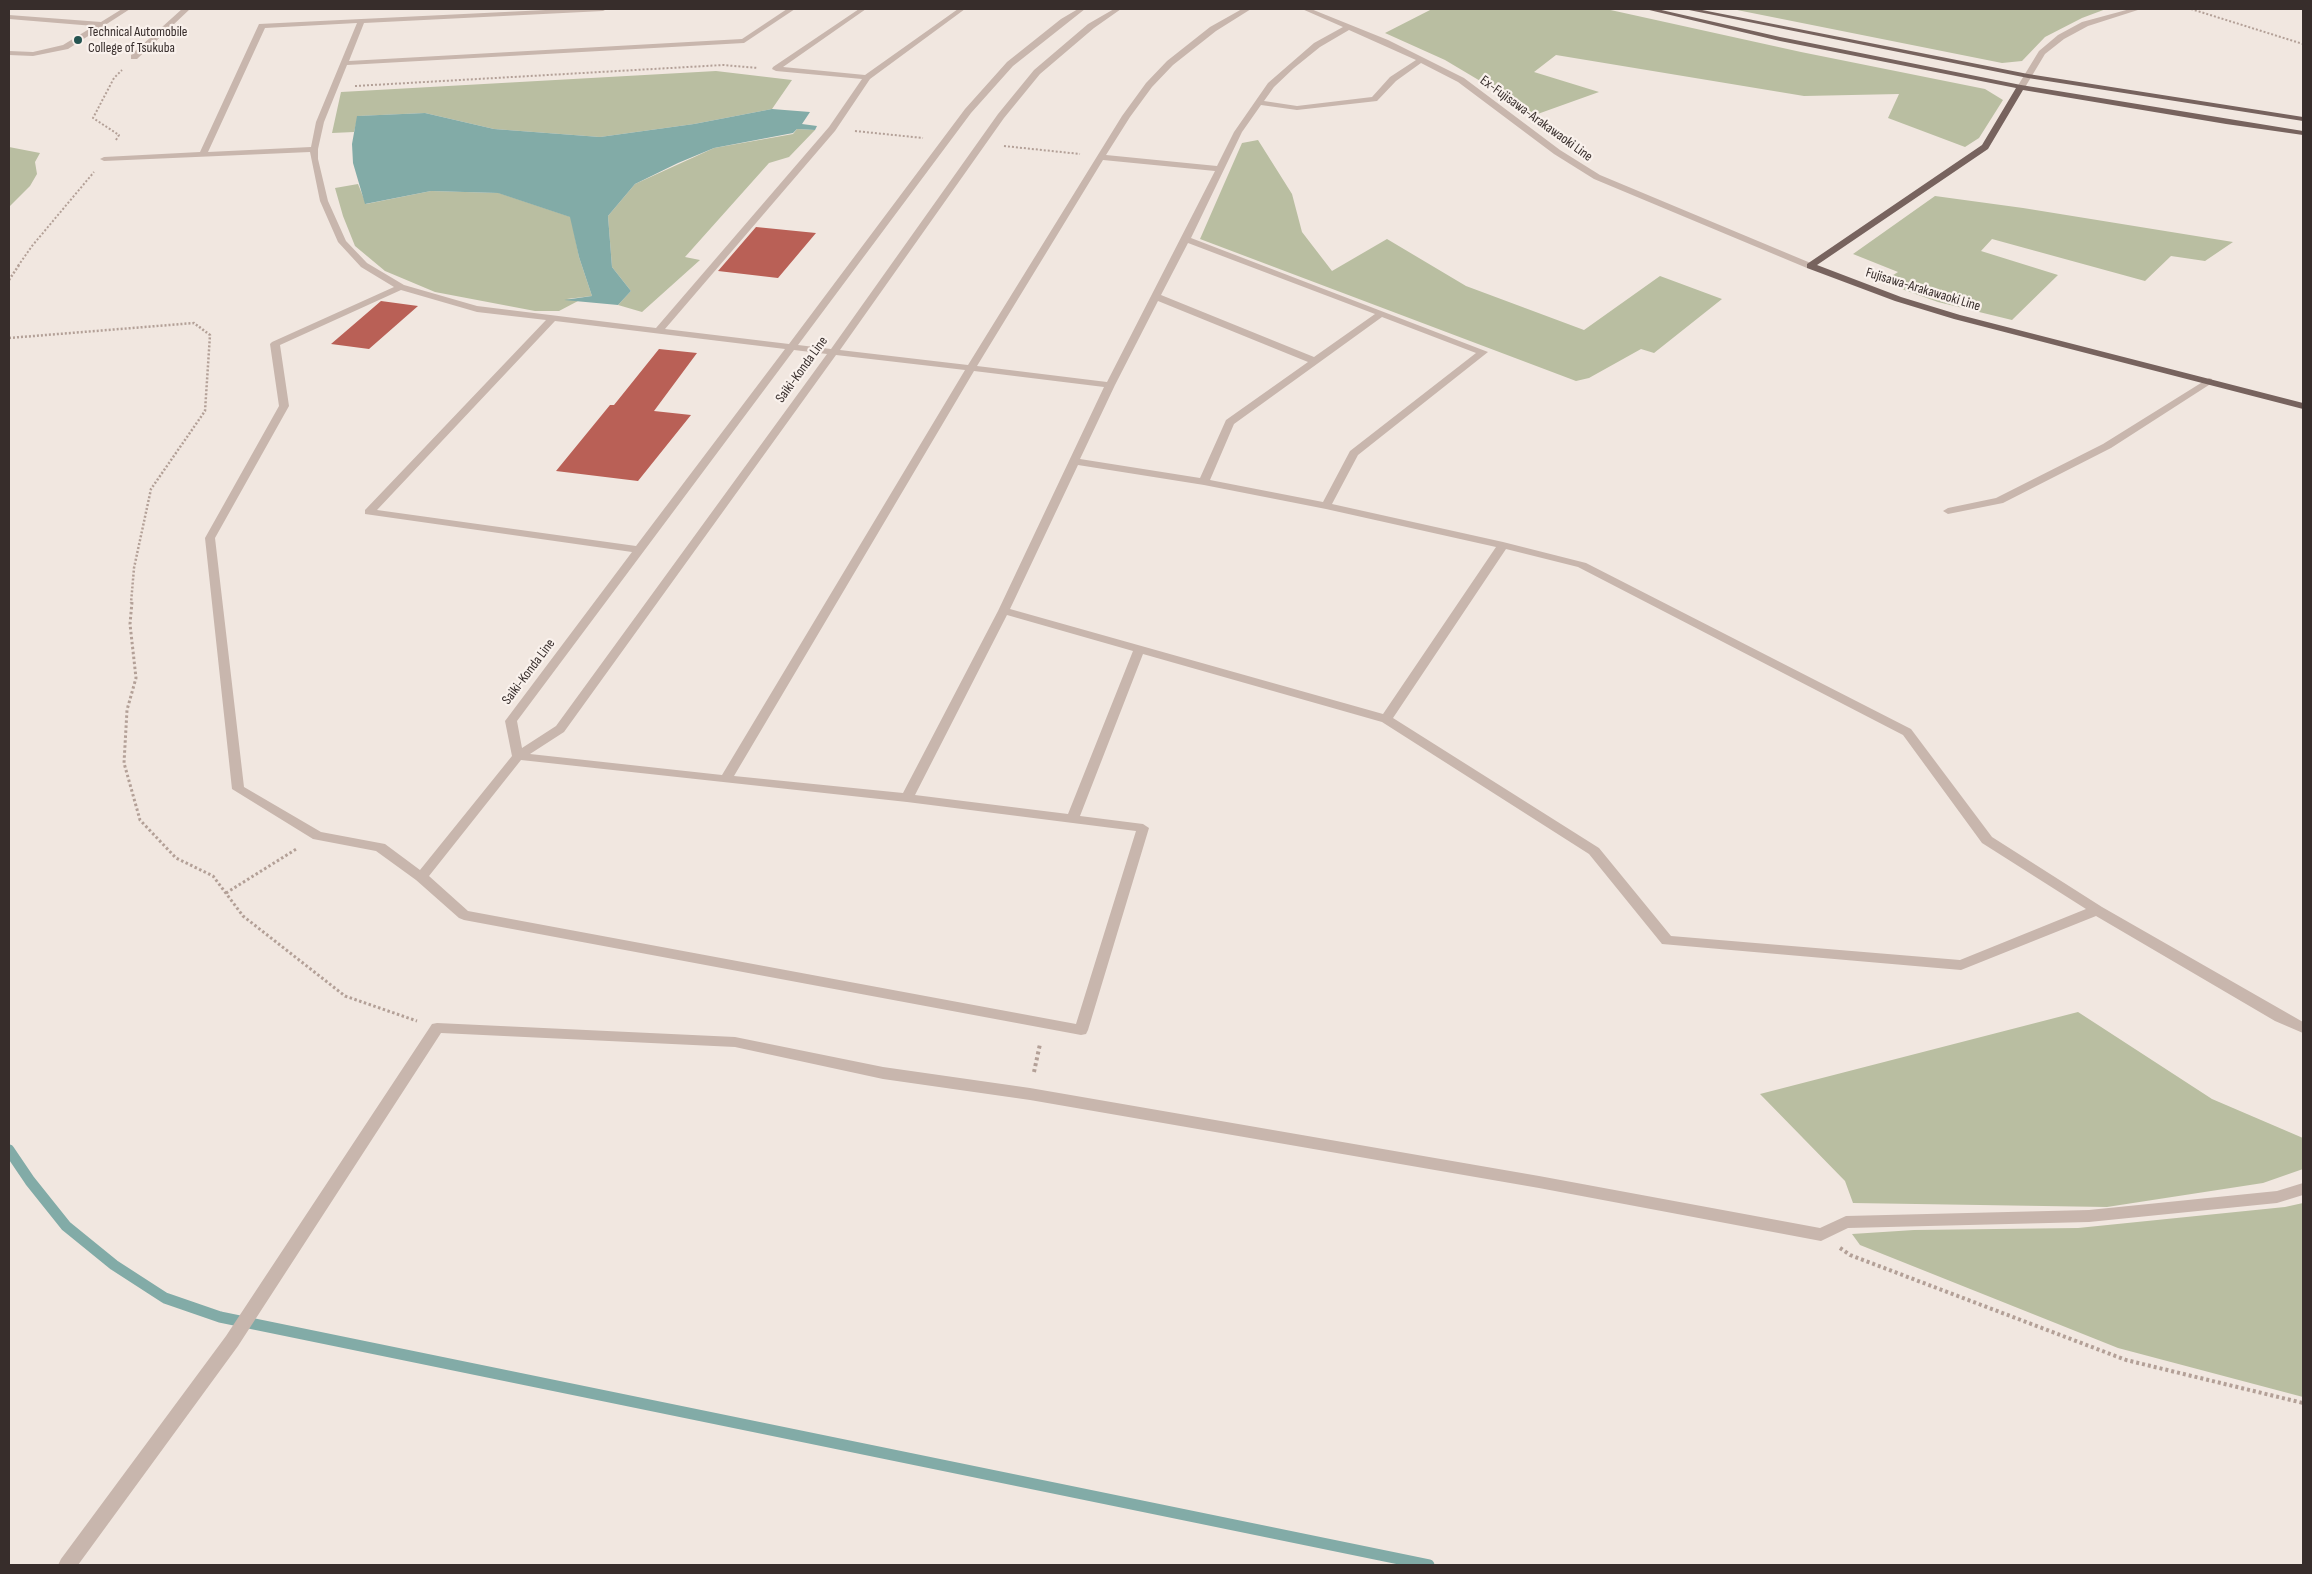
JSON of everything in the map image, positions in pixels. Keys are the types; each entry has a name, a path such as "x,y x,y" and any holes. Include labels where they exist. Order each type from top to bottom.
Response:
{"main road":[{"path":"1649,9 1780,39 2021,87 2226,122 2303,133"},
{"path":"1688,9 2028,76 2303,119"},
{"path":"1810,266 1984,146 1995,133 2021,87"},
{"name":"Fujisawa-Arakawaoki Line","path":"1810,266 1898,299 1957,316 2303,406"}],"street":[{"path":"9,53 33,54 65,48 126,9"},
{"path":"134,57 186,9"},
{"path":"203,154 262,26 361,22 530,11 602,9"},
{"path":"344,63 744,41 791,9"},
{"path":"776,69 863,9"},
{"path":"658,331 832,129 867,78 962,9"},
{"name":"Saiki-Konda Line","path":"518,756 511,721 968,111 1010,64 1082,9"},
{"name":"Saiki-Konda Line","path":"421,877 518,756 560,729 834,352 980,143 1007,108 1037,72 1092,26 1118,9"},
{"path":"726,779 971,368 1101,157 1143,93 1170,63 1213,29 1247,9"},
{"name":"Ex-Fujisawa-Arakawaoki Line","path":"1306,9 1350,26 1422,59 1462,80 1558,152 1616,186 1810,266"},
{"path":"2021,87 2042,53 2061,37 2085,24 2136,9"},
{"path":"9,17 102,24"},
{"path":"361,22 320,122 314,149 318,181 324,201 342,242 364,265 401,287 437,299 476,308 1110,385"},
{"path":"907,798 1004,611 1110,385 1186,239 1238,132 1258,102 1291,66 1317,45 1350,26"},
{"path":"1258,102 1297,108 1374,99 1393,79 1422,59"},
{"path":"776,69 867,78"},
{"path":"104,159 314,149"},
{"path":"1101,157 1221,169"},
{"path":"1616,186 1627,180"},
{"path":"1186,239 1483,352 1354,453 1326,506"},
{"path":"401,287 275,344 284,406 210,538 238,789 318,836 380,847 421,877 464,915 1044,1021 1082,1030 1143,828 907,798 568,763 518,756"},
{"path":"1156,297 1315,361"},
{"path":"1204,482 1230,422 1382,313"},
{"path":"553,318 368,512 638,550"},
{"path":"1948,511 1999,501 2107,446 2209,382"},
{"path":"1074,462 1204,482 1326,506 1503,545 1582,566 1907,732 1987,840 2097,910 2280,1017 2303,1028"},
{"path":"1386,719 1503,545"},
{"path":"1004,611 1386,719 1594,852 1667,941 1961,966 2097,910"},
{"path":"1073,818 1140,648"},
{"path":"67,1565 232,1341 436,1028 735,1042 883,1073 1030,1094 1539,1182 1821,1235 1846,1222 2089,1216 2277,1197 2303,1189"}],"path":[{"path":"2191,9 2303,44"},
{"path":"9,280 32,246 104,159 119,135 93,118 114,78 134,57"},
{"path":"334,87 723,65 776,69"},
{"path":"832,129 931,138"},
{"path":"999,145 1101,157"},
{"path":"9,338 194,323 206,334 210,334 205,411 151,489 134,568 130,624 136,678 127,710 124,763 140,820 176,858 213,876 243,916 345,996 436,1028"},
{"path":"226,893 318,836"},
{"path":"1030,1094 1044,1021"},
{"path":"1821,1235 1850,1255 2126,1360 2303,1402"}],"green space":[{"path":"1432,9 1606,9 1801,52 1985,89 2003,100 1979,138 1965,147 1888,118 1899,94 1804,96 1556,55 1534,72 1599,92 1532,116 1487,85 1445,60 1385,33"},
{"path":"1732,9 2106,9 2082,18 2045,37 2022,61 2002,63"},
{"path":"716,71 792,80 772,109 694,124 600,137 494,129 425,113 358,116 354,132 332,133 341,92"},
{"path":"797,129 815,130 789,157 769,163 685,257 700,260 642,312 618,305 631,291 612,267 608,216 635,184 714,148 793,134"},
{"path":"1258,140 1292,194 1302,232 1332,271 1387,239 1466,286 1584,330 1660,276 1722,299 1654,353 1641,349 1589,378 1576,381 1200,239 1242,143"},
{"path":"9,147 40,153 35,162 37,174 30,186 9,207"},
{"path":"358,184 366,204 431,191 499,193 571,217 579,257 592,296 567,299 578,301 559,311 535,311 435,292 385,271 355,246 343,216 335,188"},
{"path":"1935,196 2023,208 2233,242 2205,261 2171,256 2145,281 1992,239 1981,251 2058,275 2012,320 1938,302 1882,282 1898,272 1853,254"},
{"path":"2078,1012 2212,1099 2303,1138 2303,1169 2263,1183 2107,1207 1853,1203 1845,1181 1760,1094"},
{"path":"2303,1203 2303,1397 2118,1348 1860,1245 1852,1234 1914,1230 2078,1228 2285,1207"}],"water":[{"path":"772,109 810,112 802,124 817,126 815,130 797,129 793,133 714,148 678,163 635,184 608,216 612,267 631,291 618,305 564,300 592,296 579,257 570,217 498,193 431,191 365,204 353,163 352,144 357,116 425,113 494,129 600,137 694,124"}],"building":[{"path":"756,227 816,233 778,278 718,271"},
{"path":"381,301 418,306 369,349 331,344"},
{"path":"659,349 697,353 654,411 691,415 638,481 556,471 610,405 614,405"}],"waterway":[{"path":"9,1150 30,1181 66,1226 114,1265 165,1298 220,1317 1429,1565"}],"place":[{"name":"Technical Automobile College of Tsukuba","path":"78,40"}]}
